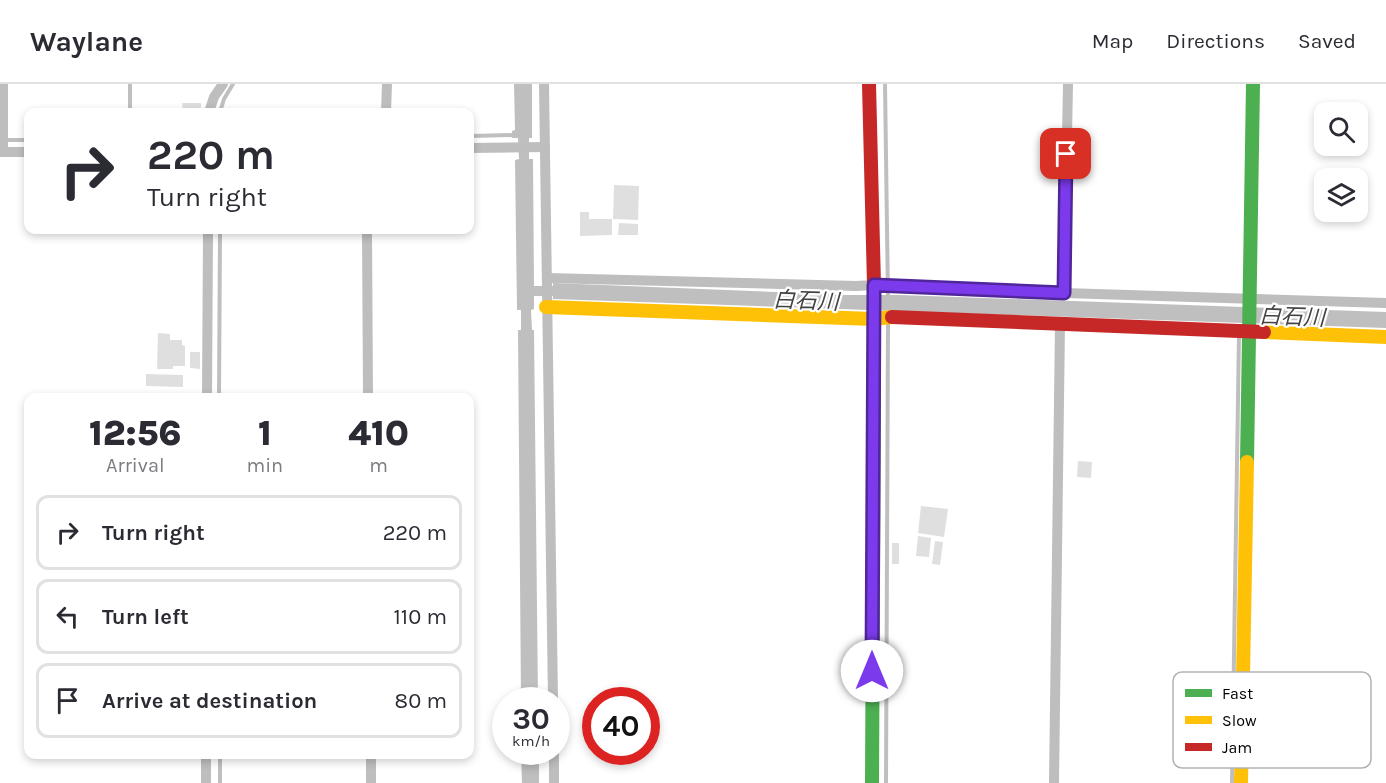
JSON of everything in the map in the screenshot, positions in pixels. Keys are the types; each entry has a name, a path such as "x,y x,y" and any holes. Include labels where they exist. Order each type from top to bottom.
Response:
{"street":[{"path":"3,84 1,152 24,152"},
{"path":"210,108 223,84"},
{"path":"386,108 387,84"},
{"path":"544,84 553,687"},
{"path":"869,84 881,287 872,783"},
{"path":"1064,293 1068,84"},
{"path":"1242,672 1244,332 1250,300 1253,84"},
{"path":"474,148 545,147"},
{"path":"207,393 208,234"},
{"path":"367,234 368,393"},
{"path":"547,280 856,286 1386,303"},
{"path":"546,303 1386,337"},
{"path":"1054,783 1060,324"},
{"path":"206,759 206,783"},
{"path":"371,759 371,783"},
{"path":"554,765 554,783"},
{"path":"1241,768 1241,783"}],"water":[{"name":"白石川","path":"514,84 532,84 532,138 529,138 529,159 533,159 534,286 553,286 553,283 1386,312 1386,328 553,299 553,296 534,296 534,309 531,310 532,330 534,330 538,687 521,687 518,330 521,330 521,310 517,310 515,160 519,159 518,138 512,138 512,131 515,130"},
{"path":"521,765 539,765 539,783 522,783"}],"building":[{"path":"182,103 201,103 201,108 183,108"},
{"path":"614,185 639,186 638,220 613,219"},
{"path":"580,212 589,212 589,219 612,219 612,235 580,236"},
{"path":"619,223 638,224 638,235 618,235"},
{"path":"158,333 170,334 170,340 182,340 182,345 185,346 185,366 157,369"},
{"path":"190,352 200,352 200,369 190,368"},
{"path":"146,374 183,375 183,387 146,386"},
{"path":"1078,461 1092,462 1091,478 1077,477"},
{"path":"921,506 948,509 944,537 918,533"},
{"path":"918,536 931,538 929,557 916,556"},
{"path":"935,541 943,542 940,565 932,564"},
{"path":"892,543 899,543 899,564 892,564"}],"waterway":[{"path":"130,84 130,108"},
{"path":"221,108 233,84"},
{"path":"885,84 888,299"},
{"path":"474,136 514,135"},
{"path":"7,140 24,140"},
{"path":"219,393 220,234"},
{"path":"886,783 888,322"},
{"path":"1234,672 1239,335"},
{"path":"220,759 220,783"},
{"path":"1232,768 1232,783"}],"traffic: fast":[{"path":"1247,462 1253,84"},
{"path":"872,783 874,384"}],"traffic: slow":[{"path":"546,307 873,319 892,317"},
{"path":"1264,332 1386,337"},
{"path":"1243,672 1247,462"},
{"path":"1241,768 1241,783"}],"traffic: jam":[{"path":"869,84 874,384"},
{"path":"892,317 1264,332"}],"route":[{"path":"872,671 874,285 1064,293 1066,154"}]}
